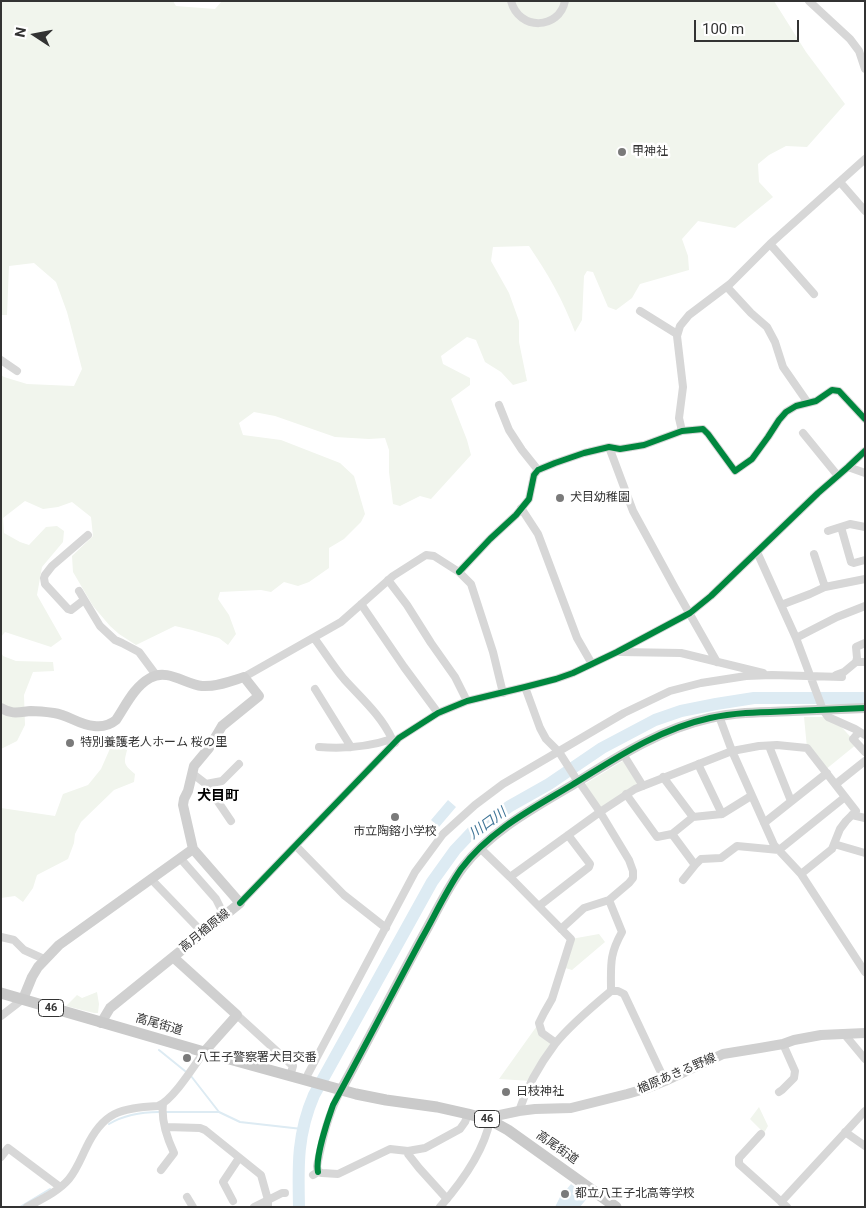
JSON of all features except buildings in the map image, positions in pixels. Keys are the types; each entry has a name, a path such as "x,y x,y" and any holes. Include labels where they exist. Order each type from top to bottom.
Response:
{"main road":[{"path":"1,708 10,713 31,711 60,714 91,726 108,725 116,720 137,688 156,675 165,675 206,686 244,677"},
{"name":"高月楢原線","path":"236,1015 173,957 240,903 193,850 183,805 194,766 209,748 222,726 259,696 244,677"},
{"path":"337,1089 462,868 480,848 504,828 576,778 666,732 689,724 719,716 754,712 822,707 865,708"},
{"path":"23,999 32,977 44,959 59,945 193,850"},
{"path":"101,1023 110,1008 173,957"},
{"name":"高尾街道","path":"1,992 204,1052 290,1076 309,1078"},
{"path":"204,1052 236,1015"},
{"name":"楢原あきる野線","path":"490,1120 500,1115 519,1111 571,1108 628,1094 665,1081 723,1054 783,1044 821,1035 865,1033"},
{"name":"46","path":"309,1078 337,1089"},
{"name":"高尾街道","path":"337,1089 386,1100 437,1107 490,1120 508,1130 616,1207"}],"street":[{"path":"512,1 517,15 532,23 547,22 554,18 561,12 565,1"},
{"path":"809,1 850,39 860,51 865,69"},
{"path":"682,432 679,418 683,387 677,334 680,326 688,315 726,287 770,244 865,159"},
{"path":"840,182 865,211"},
{"path":"770,244 814,294"},
{"path":"726,287 767,327 775,342 783,367 808,403"},
{"path":"640,311 677,334"},
{"path":"1,360 17,371"},
{"path":"459,572 516,515 529,499 534,475 538,470 584,453 609,447 620,449 644,445 682,432 703,429 734,471 752,459 786,412 796,406 816,401 832,390 839,391 865,419"},
{"path":"499,405 509,430 538,470"},
{"path":"803,433 838,476"},
{"path":"609,447 633,511 717,662"},
{"path":"240,903 296,846 393,741 438,713 467,700 556,679 617,652 690,613 711,596 818,493 865,451"},
{"path":"848,468 865,473"},
{"path":"521,508 538,534 577,638 592,664"},
{"path":"828,531 850,524 865,527"},
{"path":"841,527 851,562 865,560"},
{"path":"84,600 71,610 68,609 45,584 44,578 52,566 88,535"},
{"path":"757,552 796,638 822,707 828,717 862,733"},
{"path":"814,554 825,587"},
{"path":"244,677 341,622 388,580 426,555 434,556 459,572 471,584"},
{"path":"469,561 468,574 493,652 503,693"},
{"path":"781,605 825,587 865,579"},
{"path":"388,580 455,677 467,700"},
{"path":"79,591 100,626 115,640 139,652 156,675"},
{"path":"362,604 438,713"},
{"path":"796,638 837,617 865,606"},
{"path":"314,638 343,678 368,704 393,741"},
{"path":"309,1078 415,872 443,834 475,805 503,784 560,753 624,713 670,691 701,682 721,679 772,675 838,676 861,662 858,658 856,647 865,643"},
{"path":"617,652 681,653 772,675"},
{"path":"525,687 546,739 560,753 600,812 629,860 633,871 633,878 629,883 609,900 584,908 561,929"},
{"path":"315,694 351,747"},
{"path":"719,716 751,796 774,845 801,874 865,972"},
{"path":"862,733 853,739 865,752"},
{"path":"319,748 338,749 393,741"},
{"path":"510,877 626,794 663,777 732,751 759,746 807,748 856,811 843,825 832,849 801,874"},
{"path":"769,746 791,801"},
{"path":"623,754 643,786"},
{"path":"836,784 865,760"},
{"path":"206,784 222,781 239,764"},
{"path":"698,764 722,814"},
{"path":"764,823 827,773"},
{"path":"193,774 206,784 231,821"},
{"path":"663,777 694,817"},
{"path":"626,794 657,836 672,834 694,817 722,814 751,796"},
{"path":"683,880 701,859 720,858 737,846 779,850 845,797"},
{"path":"852,815 865,818"},
{"path":"672,834 695,865"},
{"path":"539,906 589,867 590,864 568,835"},
{"path":"834,844 865,854"},
{"path":"296,846 344,895 386,928"},
{"path":"480,848 571,939 552,999 540,1023 542,1033 556,1043"},
{"path":"180,858 216,899 224,915"},
{"path":"151,879 203,933"},
{"path":"519,1111 524,1094 531,1081 556,1043 611,990 611,956 622,932 609,900"},
{"path":"1,937 14,940 24,950 44,959"},
{"path":"611,990 624,994 665,1081"},
{"path":"1,1016 23,999"},
{"path":"236,1015 294,1066 290,1076"},
{"path":"844,1035 865,1059"},
{"path":"778,1092 794,1078 795,1071 783,1044"},
{"path":"161,1170 174,1153 168,1141 162,1109 204,1052"},
{"path":"337,1089 327,1122 316,1173 336,1174 390,1149 408,1151 424,1148 460,1129 468,1114"},
{"path":"27,1207 60,1187 69,1179 91,1137 106,1119 119,1112 158,1106 162,1109"},
{"path":"761,1134 739,1158 739,1164 784,1204 865,1111"},
{"path":"440,1207 467,1173 488,1130 490,1120"},
{"path":"166,1127 200,1128 205,1130 261,1176 268,1203"},
{"path":"845,1132 865,1146"},
{"path":"1,1157 8,1148 60,1187"},
{"path":"408,1151 408,1154 419,1168 447,1199"},
{"path":"233,1201 223,1182 240,1158"},
{"path":"254,1207 268,1203 282,1193 285,1193"},
{"path":"187,1197 194,1207"}],"shaded area":[{"path":"1,1 173,1 176,6 215,9 222,1 774,1 806,52 845,104 807,147 786,146 769,155 758,164 759,182 773,197 735,228 698,221 682,239 688,256 689,270 640,284 632,298 616,310 608,307 593,272 587,271 584,276 582,320 575,332 555,287 529,246 493,247 491,261 509,293 519,321 519,342 527,381 513,385 501,372 485,362 476,340 467,337 441,356 443,364 470,378 470,385 451,399 471,455 431,499 420,496 400,506 393,504 389,472 389,450 385,438 335,437 275,416 254,412 239,423 243,435 281,440 340,463 354,476 365,514 361,522 344,539 329,548 329,568 309,582 298,586 284,582 271,592 261,590 220,592 218,599 229,615 236,634 228,645 219,638 175,626 136,645 119,634 93,606 73,572 72,556 93,536 91,517 72,502 58,507 43,509 25,501 3,518 4,533 29,545 46,527 57,526 64,531 63,542 42,567 37,595 62,639 51,647 5,632 1,637 1,375 27,384 74,386 82,369 67,312 56,282 34,263 9,266 7,315 1,315"},
{"path":"1,652 3,656 16,661 53,662 54,671 33,672 24,695 25,725 17,741 1,749"},
{"path":"804,717 828,717 836,721 857,744 825,770 807,748"},
{"path":"116,735 123,737 128,746 125,762 135,774 134,782 114,790 81,822 75,834 68,859 37,875 33,888 23,902 15,896 1,898 1,808 55,816 63,794 88,785 101,769"},
{"path":"626,759 643,786 600,812 585,784"},
{"path":"448,800 456,807 439,827 431,820"},
{"path":"599,934 605,942 572,970 562,967 571,939"},
{"path":"97,992 98,1013 66,1006 77,995 82,998"},
{"path":"539,1023 542,1033 556,1043 531,1081 499,1079"},
{"path":"759,1107 768,1126 764,1133 750,1119"},
{"path":"571,1184 588,1197 580,1207 555,1207 560,1197"}],"waterway":[{"name":"川口川","path":"299,1207 300,1150 304,1123 314,1095 432,882 455,850 472,832 602,748 655,720 681,711 754,698 865,698"},
{"path":"159,1050 185,1071"},
{"path":"191,1076 219,1112"},
{"path":"109,1124 133,1115 159,1112"},
{"path":"164,1112 219,1112 240,1122 302,1129"},
{"path":"20,1207 50,1189"}],"cycle path":[{"path":"459,572 516,515 529,499 534,475 538,470 555,463 609,447 620,449 644,445 682,431 703,429 735,471 752,459 786,412 796,406 816,401 832,390 839,391 865,419"},
{"path":"240,903 399,738 438,713 467,701 573,673 690,613 711,596 818,493 865,451"},
{"path":"318,1172 320,1148 333,1105 450,886 472,855 485,843 527,812 638,746 673,729 710,718 731,715 865,708"}],"place":[{"name":"甲神社","path":"622,152"},
{"name":"犬目幼稚園","path":"560,498"},
{"name":"特別養護老人ホーム 桜の里","path":"70,743"},
{"name":"市立陶鎔小学校","path":"395,817"},
{"name":"八王子警察署犬目交番","path":"187,1058"},
{"name":"日枝神社","path":"506,1092"},
{"name":"都立八王子北高等学校","path":"565,1194"}],"district":[{"name":"犬目町","path":"218,796"}]}
